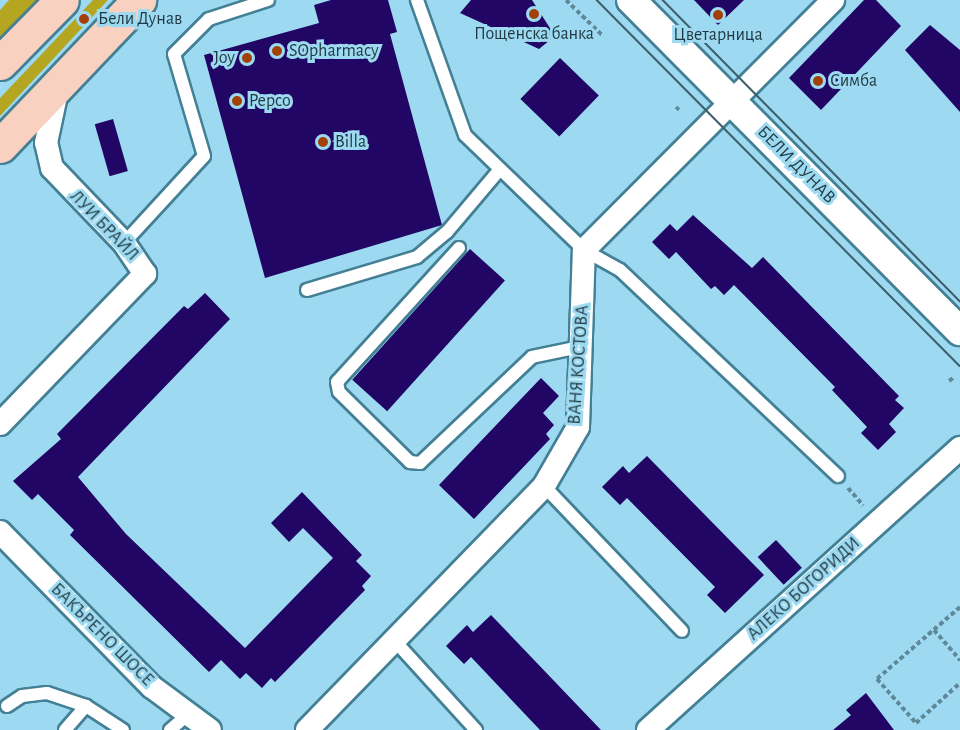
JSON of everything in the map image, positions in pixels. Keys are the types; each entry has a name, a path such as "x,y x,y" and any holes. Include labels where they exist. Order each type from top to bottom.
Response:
{"main road":[{"path":"0,63 62,0"},
{"path":"0,146 139,0"}],"street":[{"name":"БЕЛИ ДУНАВ","path":"631,0 960,331"},
{"path":"584,250 833,0"},
{"name":"ЛУИ БРАЙЛ","path":"0,424 143,279 143,267 124,243 52,168 48,118 58,85"},
{"name":"ВАНЯ КОСТОВА","path":"307,730 544,486 578,427 584,346 584,250"},
{"name":"АЛЕКО БОГОРИДИ","path":"648,730 960,448"},
{"name":"БАКЪРЕНО ШОСЕ","path":"0,532 178,723 210,730"}],"lane":[{"path":"124,243 204,156 174,54 209,19 268,0"},
{"path":"417,0 465,135 584,250 620,270 838,476"},
{"path":"307,290 417,257 447,232 500,169"},
{"path":"459,248 337,382 339,392 410,462 420,463 532,357 584,346"},
{"path":"544,486 682,631"},
{"path":"394,640 476,730"},
{"path":"7,706 22,696 47,693 86,706 123,730"},
{"path":"65,730 86,706"}],"path":[{"path":"566,0 602,35"},
{"path":"838,476 879,521"},
{"path":"960,607 878,679 916,723 960,683"},
{"path":"934,630 960,660"}],"shaded area":[{"path":"9,0 47,0 0,46 0,10"},
{"path":"93,0 108,0 0,116 0,98"}],"building":[{"name":"Billa","path":"331,0 388,0 397,32 390,34 442,225 265,278 204,55 319,23 314,5"},
{"path":"471,0 532,0 555,36 539,49 460,13"},
{"path":"694,0 744,0 718,25"},
{"path":"864,0 876,0 901,26 821,110 789,78"},
{"path":"930,25 960,50 960,112 905,50"},
{"path":"560,58 599,96 559,137 520,99"},
{"path":"113,119 128,171 110,176 95,124"},
{"path":"693,215 752,268 763,257 899,396 895,400 904,408 889,424 896,432 878,450 861,433 867,427 832,390 835,387 734,285 724,295 715,286 711,289 676,252 669,259 652,242 670,224 677,231"},
{"path":"470,249 505,280 387,411 352,380"},
{"path":"205,293 230,319 78,477 126,534 245,648 333,558 303,528 289,542 271,523 302,492 362,555 356,561 371,576 362,586 365,590 275,682 271,678 262,688 246,673 240,679 221,660 209,672 70,535 74,530 38,494 32,500 13,481 61,439 57,434 184,306 188,309"},
{"path":"541,378 559,396 543,413 554,425 546,434 550,439 474,519 439,485"},
{"path":"647,456 764,575 725,613 707,595 715,587 627,498 620,505 602,487 623,466 629,473"},
{"path":"776,540 802,568 784,585 758,557"},
{"path":"491,615 601,730 540,730 471,657 464,664 446,646 467,625 473,632"},
{"path":"866,693 894,730 833,730 851,715 846,710"}],"tram line":[{"path":"597,0 960,366"},
{"path":"663,0 960,301"}],"place":[{"name":"Пощенска банка","path":"534,14"},
{"name":"Цветарница","path":"718,15"},
{"name":"Бели Дунав","path":"84,19"},
{"name":"SOpharmacy","path":"277,51"},
{"name":"Joy","path":"247,58"},
{"name":"Симба","path":"818,81"},
{"name":"Pepco","path":"237,101"},
{"name":"Billa","path":"323,142"}]}
